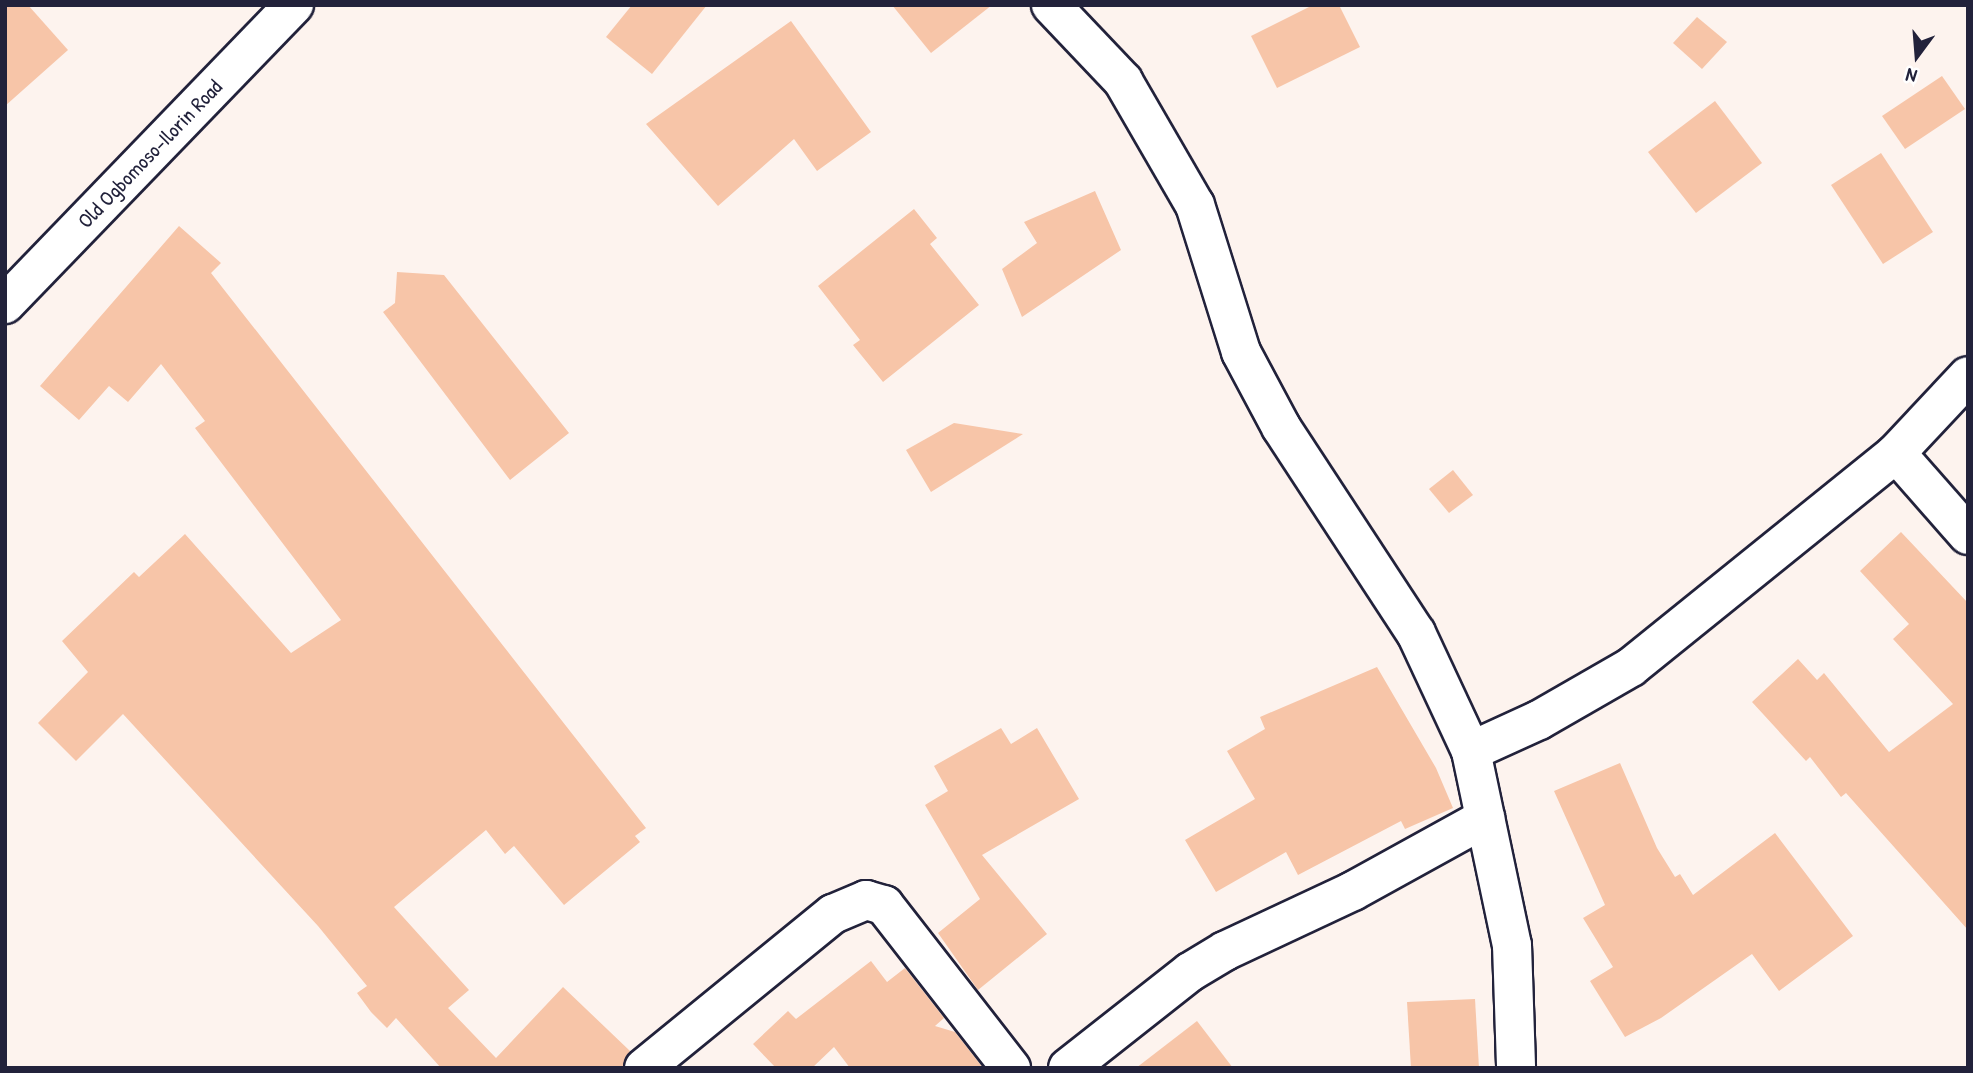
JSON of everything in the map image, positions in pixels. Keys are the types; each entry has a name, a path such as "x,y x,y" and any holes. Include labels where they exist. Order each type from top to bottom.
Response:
{"main road":[{"name":"Old Ogbomoso-Ilorin Road","path":"5,304 294,5"},
{"path":"1051,5 1123,81 1195,205 1241,352 1281,427 1416,633 1471,751 1512,945 1516,1068"},
{"path":"1471,751 1539,720 1632,667 1896,453 1968,376"},
{"path":"1896,453 1968,536"},
{"path":"1069,1068 1202,965 1353,891 1485,818"},
{"path":"644,1068 833,914 866,900 884,905 1011,1068"}],"building":[{"path":"5,5 28,5 68,50 5,106"},
{"path":"632,5 707,5 652,74 606,37"},
{"path":"892,5 992,5 931,53"},
{"path":"1313,5 1339,5 1360,47 1277,88 1251,36"},
{"path":"1697,17 1727,42 1702,69 1673,43"},
{"path":"791,21 871,132 817,171 794,139 718,206 646,124"},
{"path":"1942,76 1965,109 1905,149 1882,116"},
{"path":"1715,101 1762,163 1696,213 1648,152"},
{"path":"1881,153 1933,232 1883,264 1831,185"},
{"path":"1095,191 1121,250 1022,317 1002,269 1037,243 1024,222"},
{"path":"914,209 937,238 930,244 979,305 883,382 853,345 860,340 818,286"},
{"path":"179,226 221,263 211,273 646,828 635,836 640,842 564,905 514,846 505,854 486,830 394,907 469,990 448,1008 496,1058 563,987 630,1051 623,1068 441,1068 396,1018 387,1028 371,1012 357,993 367,986 318,926 123,714 76,761 38,723 88,672 62,641 134,572 139,577 185,534 291,653 341,620 195,428 205,421 161,364 128,402 109,386 79,420 40,386"},
{"path":"397,272 444,275 569,433 510,480 383,312 395,303"},
{"path":"954,423 1023,434 931,492 906,450"},
{"path":"1453,470 1473,495 1449,513 1429,489"},
{"path":"1901,532 1968,603 1968,930 1846,793 1841,797 1810,757 1806,761 1752,702 1798,659 1817,680 1824,673 1889,752 1953,704 1893,639 1909,624 1860,571"},
{"path":"1377,667 1436,768 1453,808 1405,829 1401,821 1298,875 1286,852 1216,892 1185,840 1255,799 1227,751 1265,729 1260,717"},
{"path":"1001,728 1011,744 1037,728 1079,799 982,855 1047,934 978,990 938,933 980,899 925,805 948,791 934,766"},
{"path":"1620,763 1657,848 1675,877 1680,874 1693,895 1775,833 1853,936 1779,991 1752,954 1661,1018 1625,1037 1590,981 1613,967 1583,918 1605,905 1554,791"},
{"path":"871,961 887,982 905,968 944,1018 935,1026 955,1032 983,1068 850,1068 834,1047 812,1068 776,1068 753,1044 788,1011 796,1019"},
{"path":"1475,999 1479,1068 1411,1068 1407,1002"},
{"path":"1197,1021 1233,1068 1136,1068"}]}
